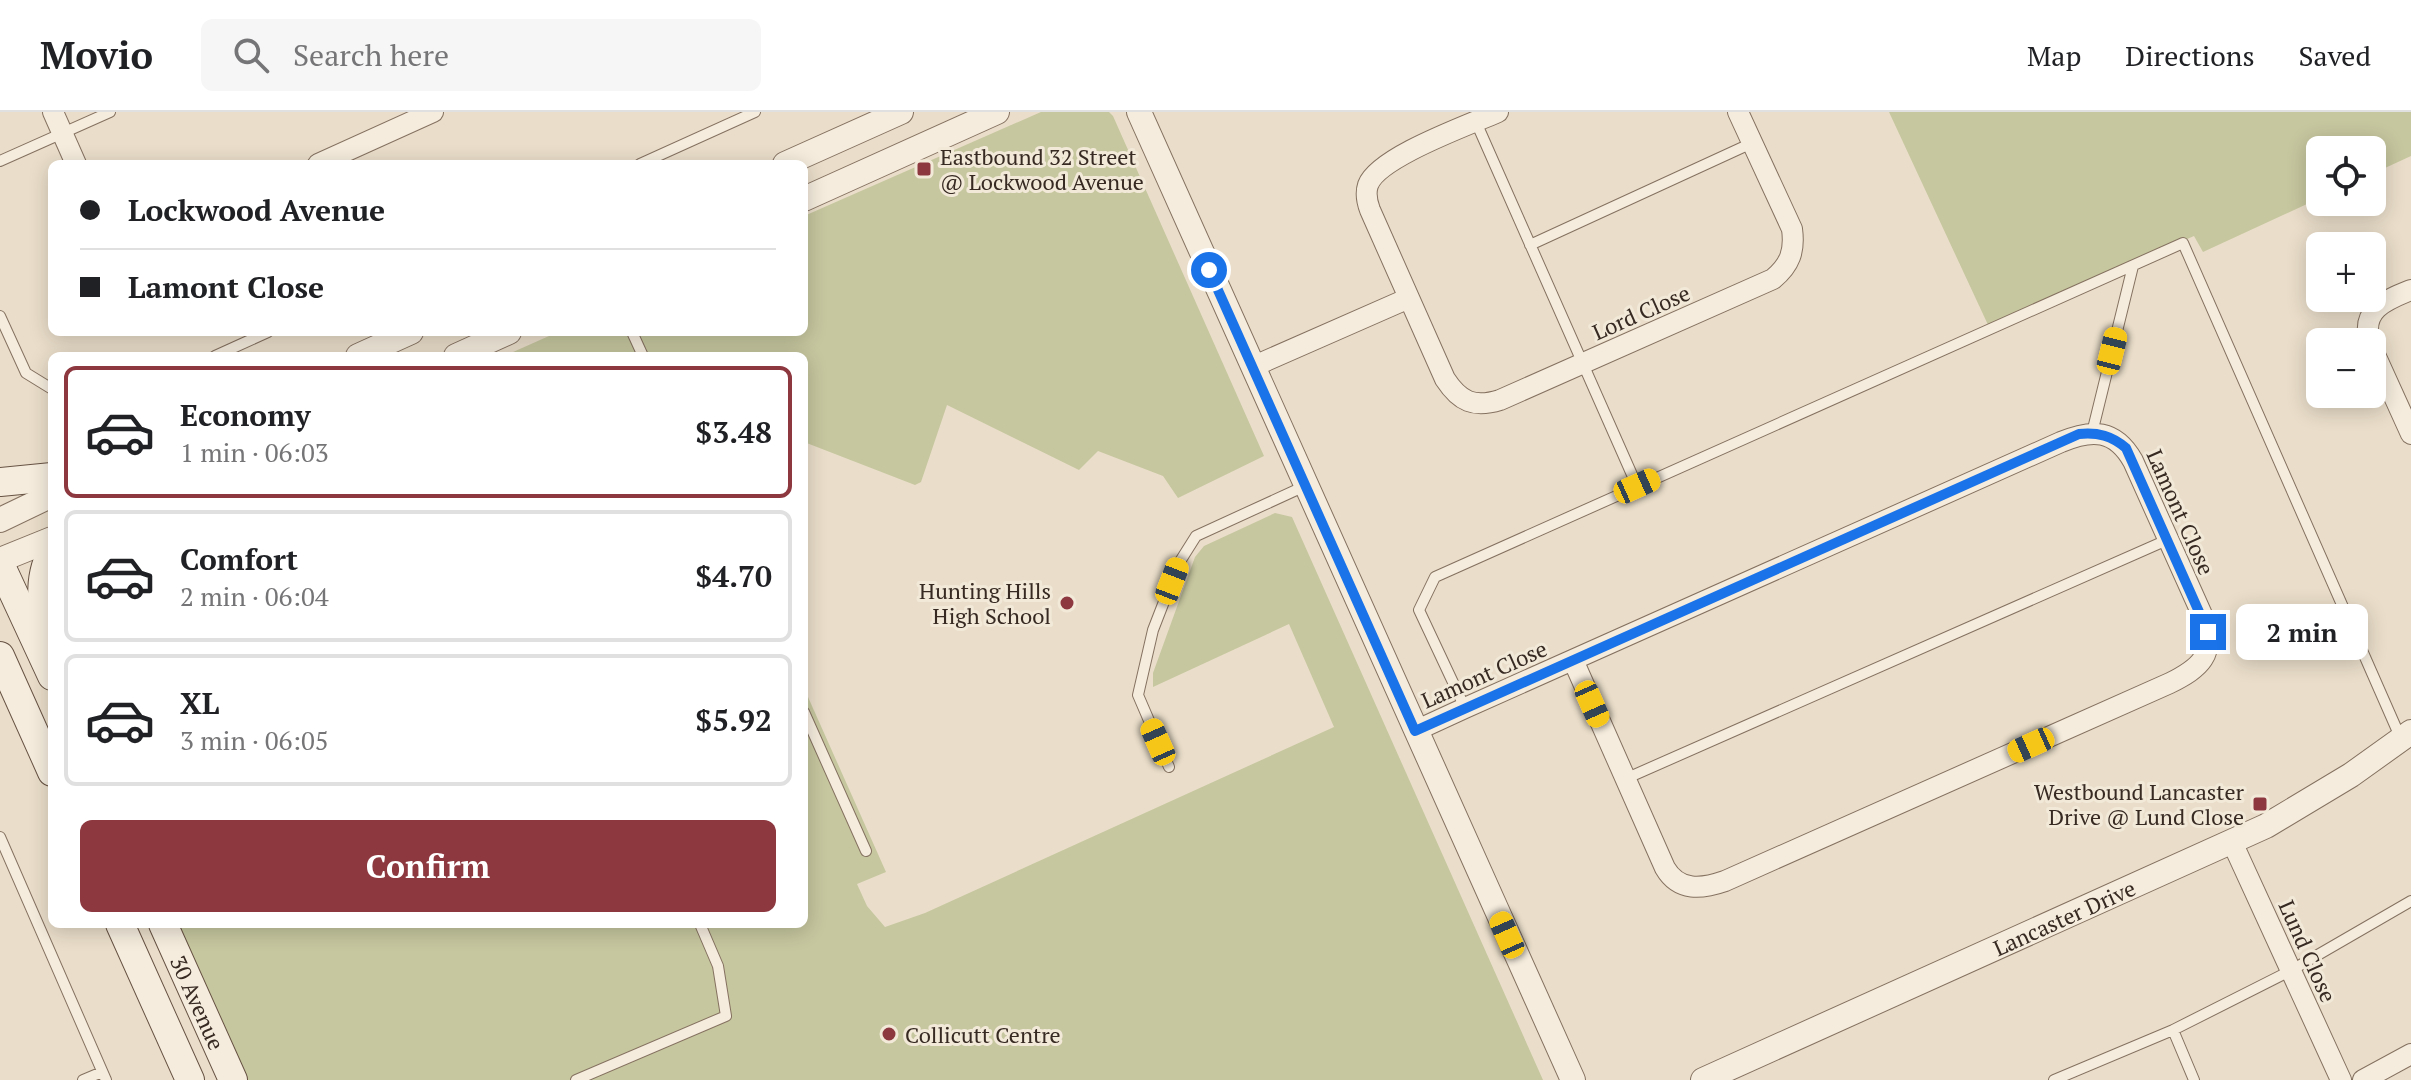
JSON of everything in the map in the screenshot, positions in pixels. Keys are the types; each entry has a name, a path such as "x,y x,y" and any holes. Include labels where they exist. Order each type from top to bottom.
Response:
{"main road":[{"path":"0,482 48,478"},
{"path":"48,561 41,587 48,629"},
{"path":"0,562 48,667"},
{"path":"0,656 48,763"},
{"name":"30 Avenue","path":"122,928 190,1080"},
{"name":"30 Avenue","path":"165,928 233,1080"}],"street":[{"path":"53,112 74,160"},
{"path":"327,160 433,112"},
{"path":"794,160 901,112"},
{"path":"808,197 997,112"},
{"path":"1139,112 1573,1080"},
{"name":"Lord Close","path":"1498,112 1392,160 1381,168 1368,186 1366,197 1445,379 1459,397 1470,404 1484,405 1500,400 1773,279 1783,271 1793,249 1792,229 1738,112"},
{"path":"2368,328 2372,312 2378,305 2411,290"},
{"path":"1252,367 1409,298"},
{"path":"367,352 402,336"},
{"path":"465,352 500,336"},
{"path":"2386,379 2411,434"},
{"name":"Lamont Close","path":"1415,731 1465,708 2079,434 2092,433 2116,439 2126,448 2208,632 2205,654 2200,665 2190,673 1725,881 1696,888 1686,886 1668,874 1573,660"},
{"path":"0,520 48,497"},
{"path":"0,562 48,541"},
{"name":"Lancaster Drive","path":"1703,1080 2232,842 2299,807 2406,736"},
{"name":"Lund Close","path":"2232,842 2341,1080"},
{"path":"2363,1080 2411,1054"}],"lane":[{"path":"0,161 110,112"},
{"path":"649,160 755,112"},
{"path":"1476,122 1637,486"},
{"path":"1530,245 1752,143"},
{"path":"1465,708 1419,610 1435,577 2183,243 2406,736"},
{"path":"2092,433 2133,266"},
{"path":"0,316 26,373 48,387"},
{"path":"224,352 259,336"},
{"path":"1169,767 1138,695 1153,630 1179,563 1196,536 1305,486"},
{"path":"1625,779 2167,540"},
{"path":"808,721 866,851"},
{"path":"0,837 104,1076 83,1080"},
{"path":"2054,1080 2173,1030 2290,971 2411,901"},
{"path":"576,1080 726,1016 721,976 702,928"},
{"path":"2173,1030 2194,1080"}],"green space":[{"path":"1041,112 1109,112 1264,456 1178,498 1163,476 1098,451 1079,470 947,405 921,482 915,485 808,444 808,352 513,352 549,336 808,336 808,214"},
{"path":"1889,112 2411,112 2411,156 2386,168 2386,136 2306,136 2306,204 2203,252 2194,236 1989,327"},
{"path":"1275,513 1292,517 1543,1080 244,1080 176,928 808,928 808,697 886,872 857,884 867,906 885,927 925,913 1334,727 1289,624 1153,687 1153,673 1195,557 1204,546"}],"place":[{"name":"Eastbound 32 Street @ Lockwood Avenue","path":"924,169"},
{"name":"Hunting Hills High School","path":"1067,603"},
{"name":"Westbound Lancaster Drive @ Lund Close","path":"2260,804"},
{"name":"Collicutt Centre","path":"889,1034"}],"route":[{"path":"1209,270 1415,731 2079,434 2106,436 2116,439 2126,448 2208,632"}]}
